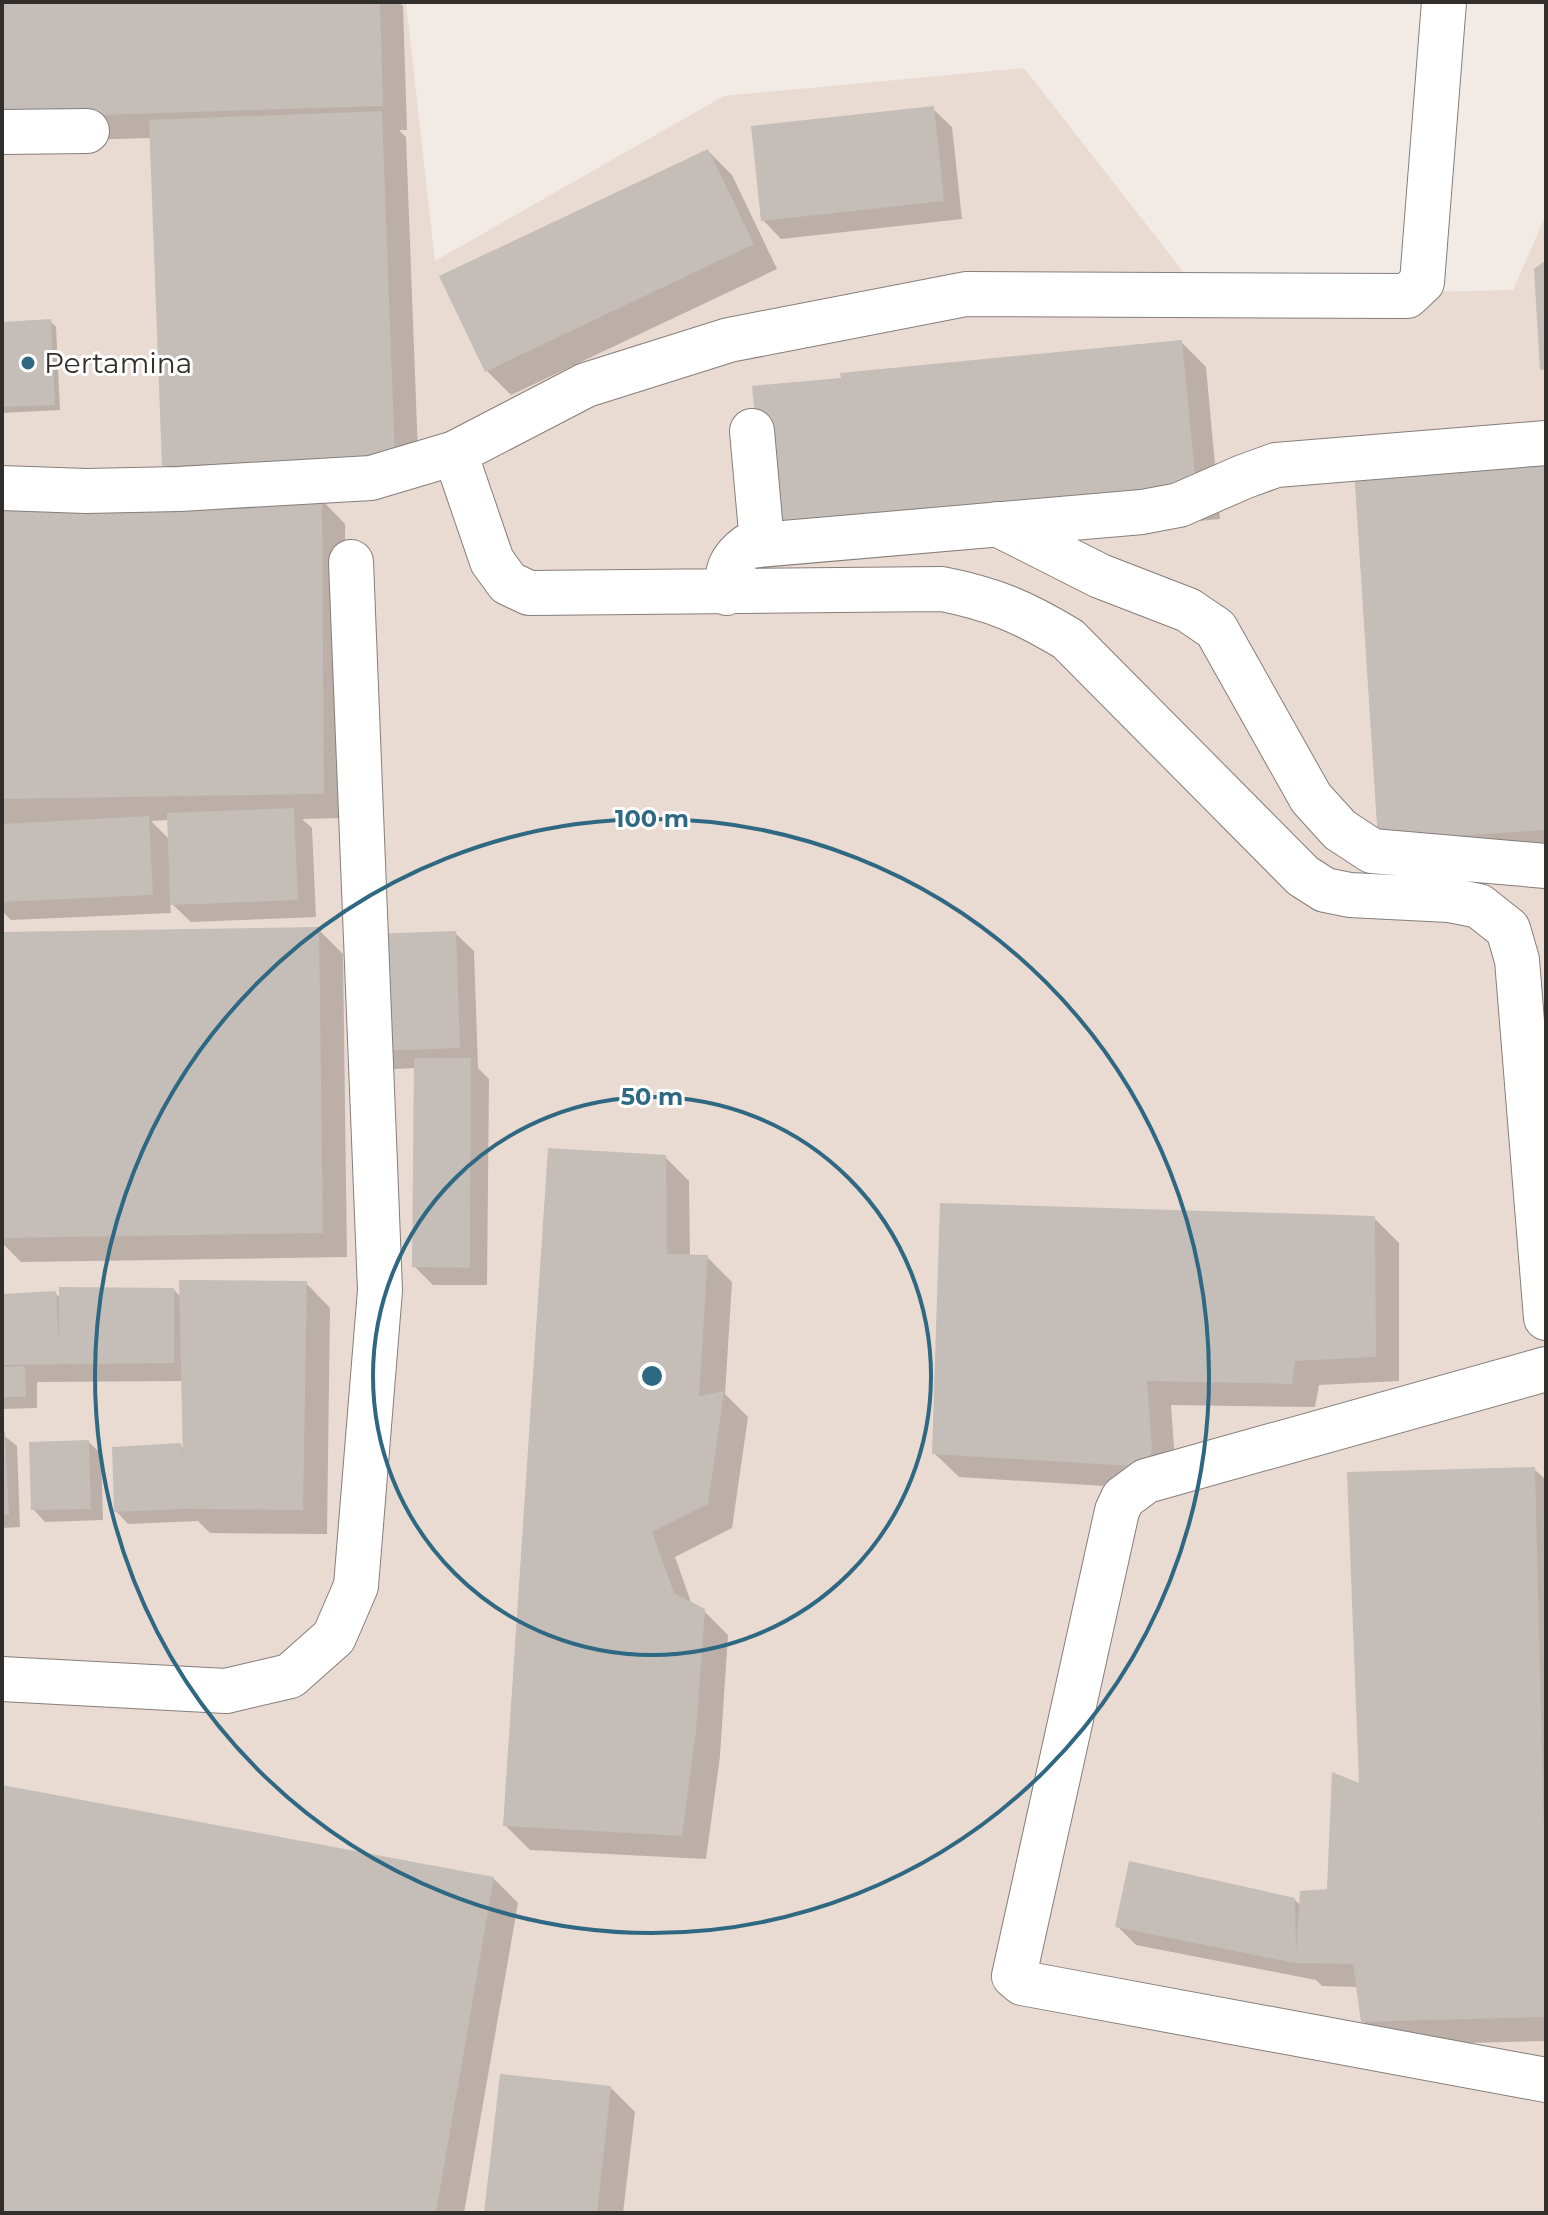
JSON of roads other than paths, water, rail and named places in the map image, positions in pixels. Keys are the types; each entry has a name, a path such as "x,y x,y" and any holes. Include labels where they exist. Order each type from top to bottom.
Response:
{"street":[{"path":"2,488 86,491 179,489 371,478 455,453 586,385 729,340 966,294 1407,296 1422,282 1444,2"},
{"path":"2,132 87,131"},
{"path":"752,431 762,543"},
{"path":"727,593 726,574 733,556 748,546 762,543 1142,512 1179,505 1276,465 1546,443"},
{"path":"455,453 492,561 508,583 529,593 942,589 984,597 1029,616 1068,639 1303,876 1325,890 1350,895 1449,900 1479,906 1508,929 1517,960 1546,1318"},
{"path":"997,524 1100,576 1188,610 1216,629 1311,798 1340,830 1372,851 1546,866"},
{"path":"2,1679 226,1691 290,1676 334,1637 356,1586 380,1290 351,562"},
{"path":"1546,1369 1146,1481 1123,1498 1117,1511 1014,1976 1022,1983 1546,2080"}],"place":[{"name":"Pertamina","path":"28,363"}]}
